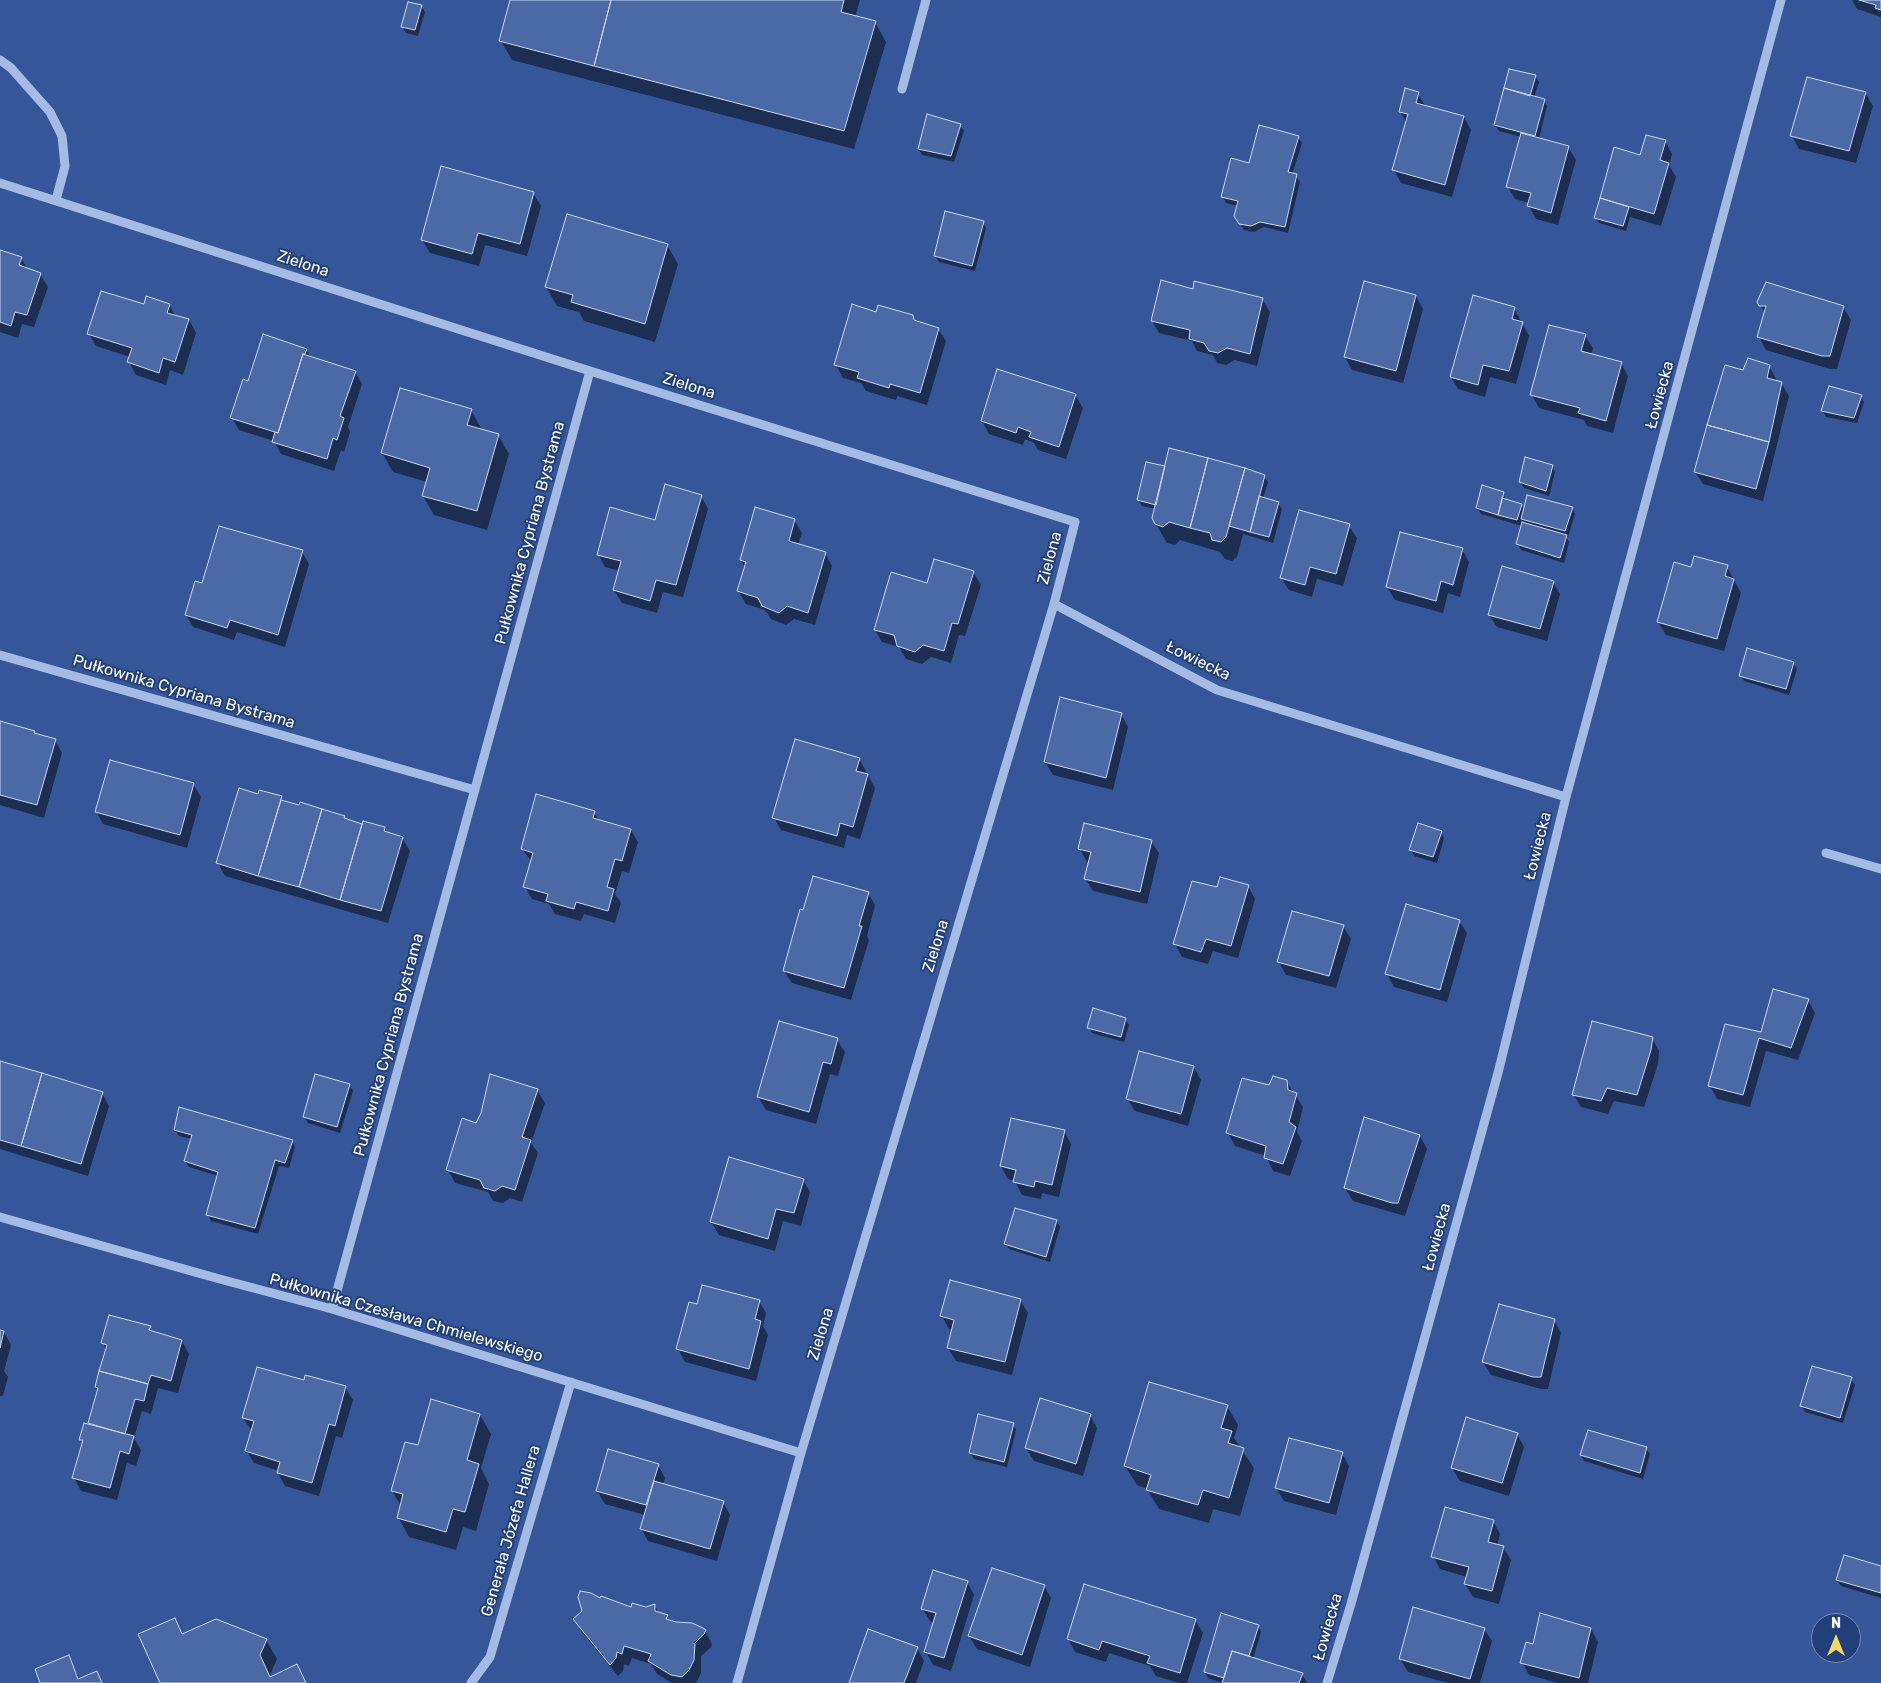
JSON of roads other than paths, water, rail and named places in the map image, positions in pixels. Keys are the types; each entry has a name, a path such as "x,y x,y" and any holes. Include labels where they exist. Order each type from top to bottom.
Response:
{"street":[{"path":"902,89 926,0"},
{"name":"Łowiecka","path":"1328,1683 1498,1073 1566,797 1781,0"},
{"path":"0,60 11,68 50,112 62,136 65,166 56,200"},
{"name":"Zielona","path":"0,183 590,371 1075,522 1054,604 801,1453 737,1683"},
{"name":"Pułkownika Cypriana Bystrama","path":"332,1309 590,371"},
{"name":"Łowiecka","path":"1054,604 1217,690 1566,797"},
{"name":"Pułkownika Cypriana Bystrama","path":"0,655 475,790"},
{"path":"1826,853 1881,869"},
{"name":"Pułkownika Czesława Chmielewskiego","path":"0,1216 332,1309 801,1453"},
{"name":"Generała Józefa Hallera","path":"471,1683 490,1657 571,1382"}]}
